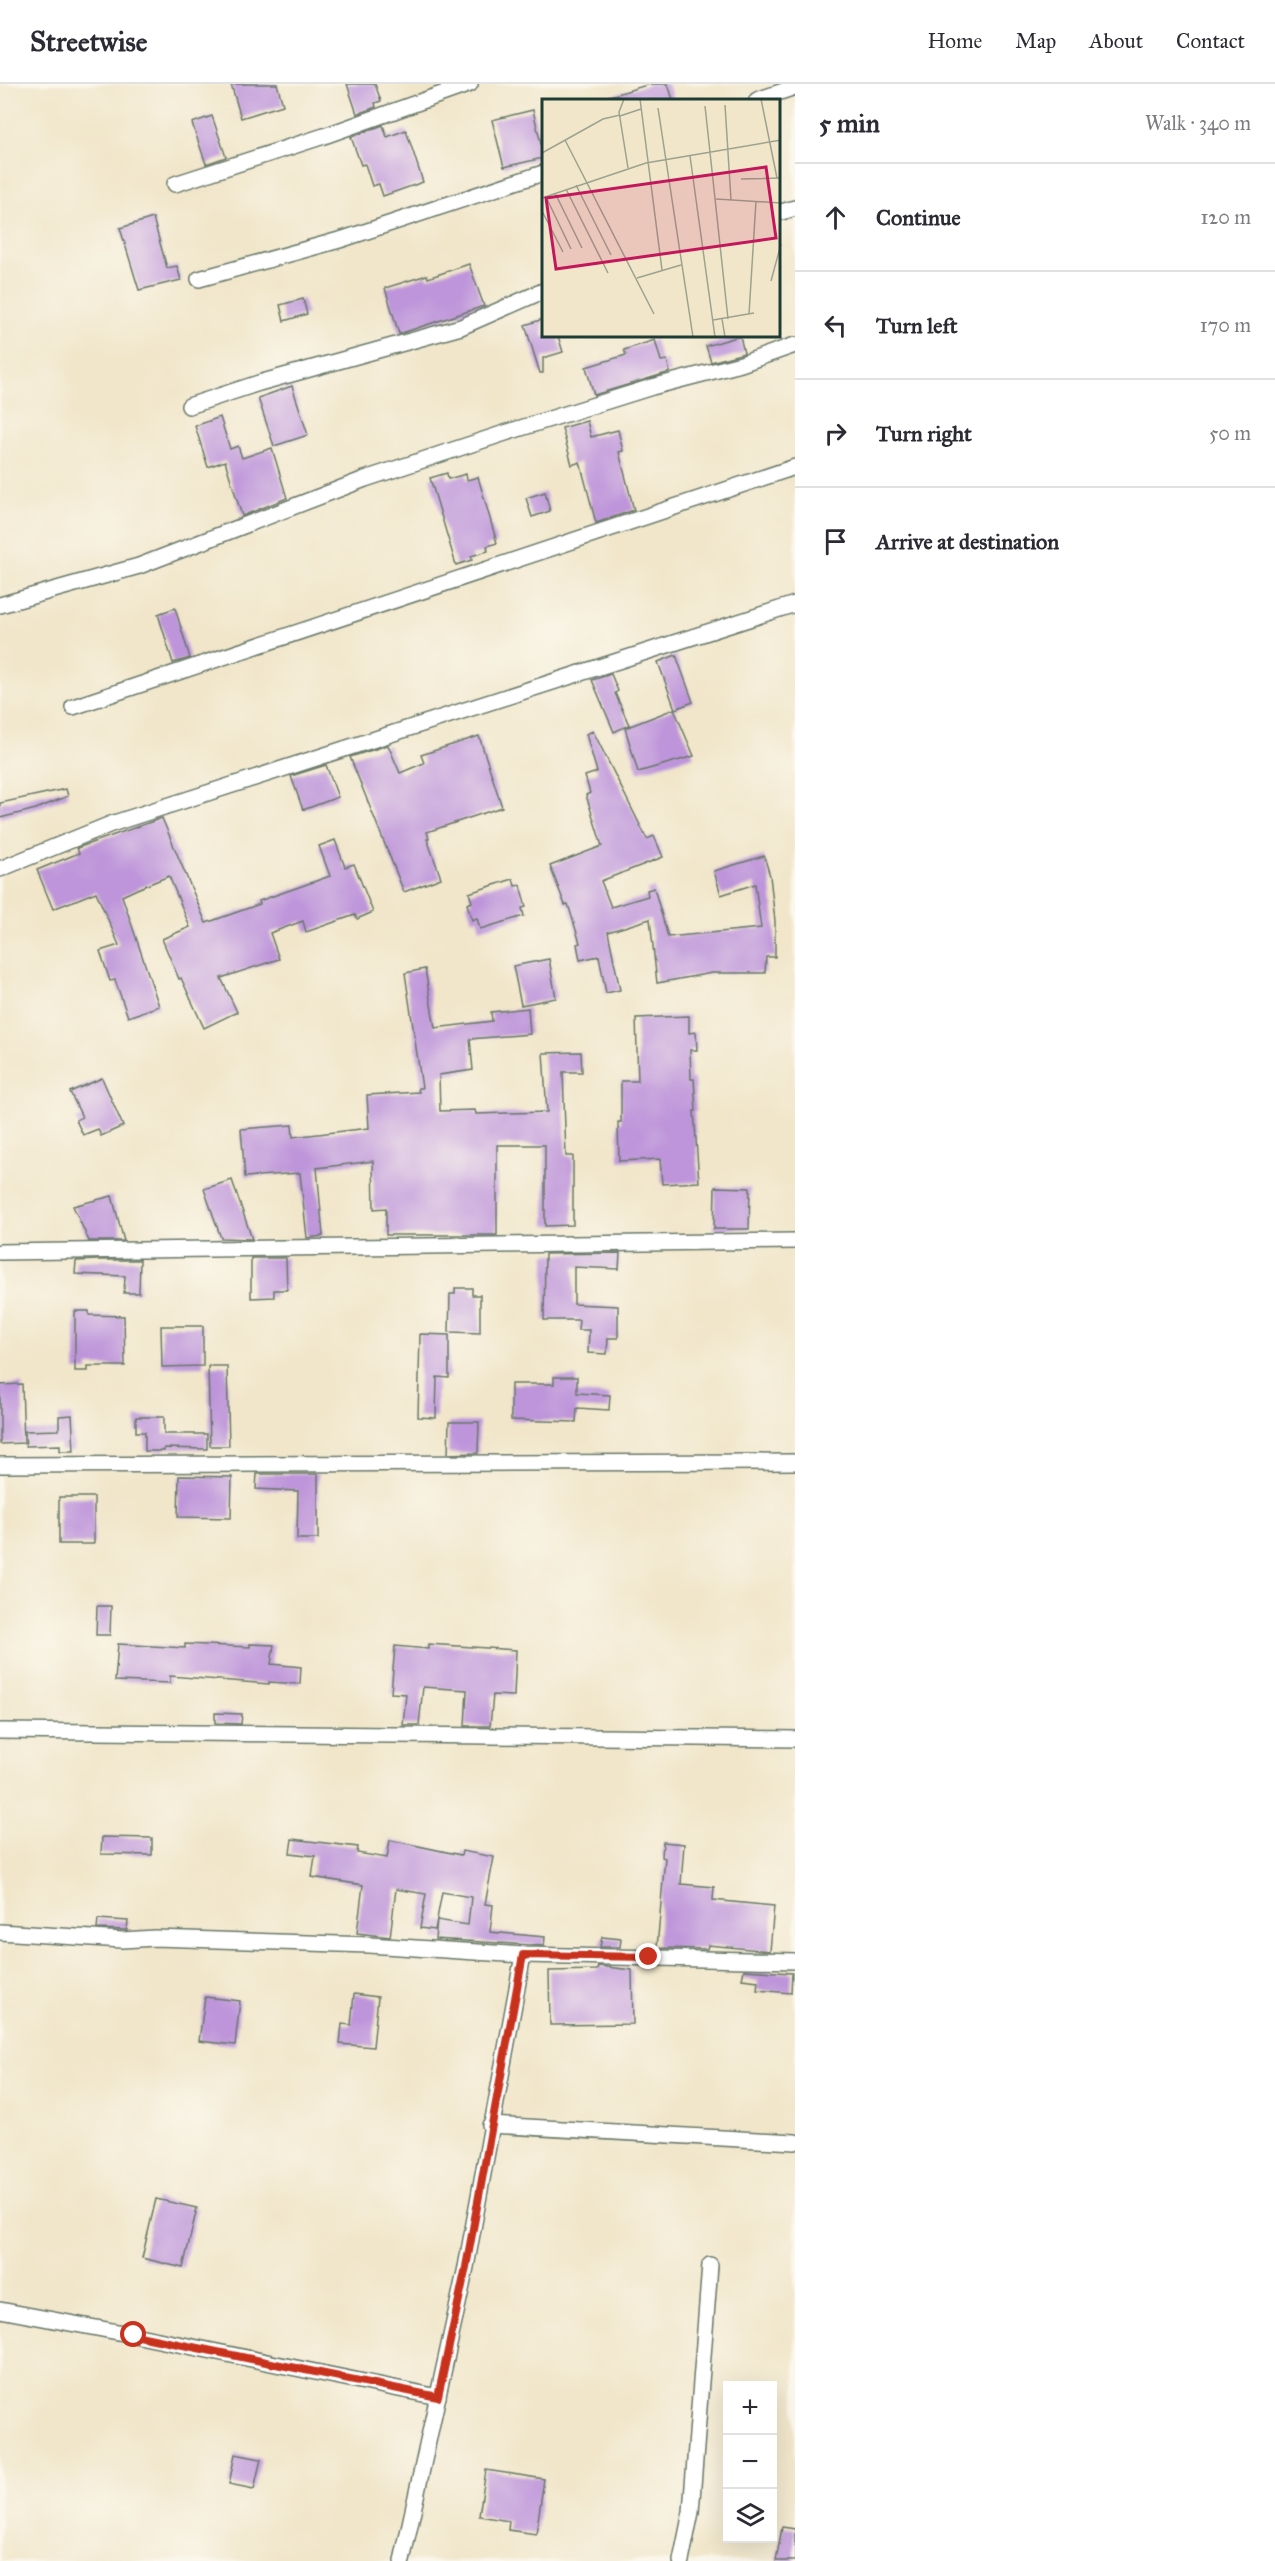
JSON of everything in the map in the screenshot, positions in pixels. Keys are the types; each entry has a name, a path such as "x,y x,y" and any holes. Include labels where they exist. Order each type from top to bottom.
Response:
{"street":[{"path":"175,184 324,136 470,84"},
{"path":"760,99 795,87"},
{"path":"199,279 343,238 542,173"},
{"path":"780,212 795,208"},
{"path":"189,406 259,383 461,327 542,291"},
{"path":"0,605 139,566 365,479 652,387 741,364 795,345"},
{"path":"73,708 795,467"},
{"path":"0,869 111,824 795,604"},
{"path":"0,1252 795,1242"},
{"path":"0,1465 795,1462"},
{"path":"0,1731 795,1739"},
{"path":"0,1932 122,1940 155,1938 369,1946 523,1955 795,1961"},
{"path":"402,2561 466,2267 490,2125 523,1955"},
{"path":"490,2125 795,2142"},
{"path":"681,2561 691,2512 710,2265"},
{"path":"0,2310 438,2397"}],"building":[{"path":"231,84 277,84 283,105 241,118"},
{"path":"347,84 375,84 381,101 375,103 376,107 357,114"},
{"path":"650,84 668,84 673,99 608,99 607,97"},
{"path":"533,110 542,144 542,158 504,167 492,120"},
{"path":"212,116 226,157 206,164 192,123"},
{"path":"383,125 387,137 406,130 423,182 383,196 379,184 372,186 365,164 361,165 351,137"},
{"path":"153,218 167,268 177,266 181,280 139,290 120,228"},
{"path":"469,264 484,306 399,334 385,288 427,275 428,278"},
{"path":"303,299 307,314 284,321 280,305"},
{"path":"542,319 542,338 559,338 563,352 543,358 543,373 540,373 525,325"},
{"path":"740,338 744,353 711,362 706,346"},
{"path":"655,340 661,361 667,360 670,372 594,395 586,367 626,355 624,350"},
{"path":"292,386 308,435 274,446 258,398"},
{"path":"220,417 230,449 238,446 242,458 272,448 287,498 242,516 225,461 208,467 195,426"},
{"path":"587,421 591,437 618,430 623,451 619,452 634,510 596,523 580,462 572,465 562,428"},
{"path":"447,473 448,479 466,474 467,480 478,477 497,543 487,546 488,551 471,556 472,560 456,565 430,478"},
{"path":"545,492 550,511 532,517 526,498"},
{"path":"175,608 190,658 173,663 158,614"},
{"path":"676,655 693,702 675,709 658,662"},
{"path":"611,674 618,691 615,693 629,725 614,732 592,680"},
{"path":"674,709 694,756 638,772 625,728"},
{"path":"593,731 647,839 654,836 663,857 601,881 611,907 648,896 647,890 654,888 668,937 761,928 755,884 721,895 714,871 764,856 770,876 775,921 775,957 766,957 765,973 712,973 657,983 650,919 608,932 620,990 606,993 599,956 580,960 577,944 580,943 568,904 565,905 550,866 602,846 586,795 590,793 585,776 597,772 586,734"},
{"path":"479,736 502,807 427,832 429,839 427,839 441,878 404,892 350,757 388,745 400,773 424,763 421,755"},
{"path":"326,765 338,797 303,810 291,776"},
{"path":"66,789 68,796 36,809 0,818 0,803"},
{"path":"162,818 206,923 330,876 319,846 335,840 345,867 354,864 373,912 357,919 355,915 306,932 303,921 270,933 279,959 221,978 237,1012 204,1028 162,939 190,927 169,876 137,889 122,896 159,1006 128,1017 115,980 110,981 100,951 119,945 96,892 53,909 37,870 79,853 77,848"},
{"path":"513,879 515,886 520,885 526,907 522,908 524,916 480,929 477,918 472,920 467,904 472,902 469,893"},
{"path":"549,959 556,998 521,1005 513,966"},
{"path":"425,969 435,1028 492,1021 491,1012 528,1008 530,1034 470,1039 473,1070 439,1075 440,1111 475,1110 476,1114 547,1112 543,1053 581,1052 582,1072 563,1072 566,1156 573,1156 573,1225 545,1226 545,1145 497,1145 497,1235 386,1235 386,1208 374,1209 373,1161 317,1168 323,1236 307,1238 300,1173 245,1177 241,1129 292,1125 293,1137 369,1128 367,1095 419,1092 418,1088 422,1088 405,973"},
{"path":"689,1016 689,1033 696,1032 697,1050 690,1050 691,1079 694,1079 699,1182 662,1184 660,1159 619,1161 618,1122 621,1122 621,1081 638,1081 636,1018"},
{"path":"102,1078 123,1126 101,1136 98,1129 83,1135 76,1120 82,1117 70,1092"},
{"path":"232,1180 252,1239 221,1238 204,1189"},
{"path":"715,1187 750,1188 749,1229 714,1229"},
{"path":"112,1196 124,1241 89,1241 73,1206"},
{"path":"620,1253 619,1269 574,1267 574,1304 618,1306 618,1338 608,1338 607,1354 588,1353 589,1330 578,1330 579,1320 544,1320 545,1254"},
{"path":"251,1258 286,1258 287,1290 274,1290 274,1297 251,1298"},
{"path":"140,1260 139,1293 124,1293 125,1276 75,1274 76,1261"},
{"path":"455,1288 472,1288 472,1295 480,1295 480,1333 449,1332 450,1294 455,1294"},
{"path":"75,1311 89,1311 89,1315 124,1316 125,1366 88,1366 88,1371 75,1371"},
{"path":"161,1326 203,1326 203,1366 162,1367"},
{"path":"420,1334 449,1335 449,1378 437,1377 436,1418 418,1417"},
{"path":"208,1366 227,1366 229,1446 210,1446"},
{"path":"554,1377 577,1377 577,1393 610,1395 609,1410 577,1408 576,1422 511,1420 511,1384 554,1384"},
{"path":"22,1384 24,1443 0,1444 0,1385"},
{"path":"72,1415 74,1451 60,1451 60,1445 26,1446 25,1431 59,1430 59,1416"},
{"path":"136,1417 164,1417 164,1434 207,1434 207,1449 164,1448 164,1451 145,1451 145,1432 136,1432"},
{"path":"449,1422 479,1422 478,1453 448,1454"},
{"path":"257,1474 318,1474 318,1539 297,1539 298,1491 256,1489"},
{"path":"179,1476 232,1477 231,1518 178,1517"},
{"path":"59,1497 94,1497 94,1544 59,1544"},
{"path":"97,1606 111,1606 110,1635 96,1635"},
{"path":"118,1644 185,1648 185,1644 250,1647 250,1644 274,1645 271,1664 301,1667 300,1684 269,1682 269,1684 170,1676 170,1683 115,1681"},
{"path":"428,1644 516,1650 514,1696 493,1695 490,1726 465,1726 467,1690 423,1687 419,1725 403,1725 406,1694 391,1693 395,1646 428,1649"},
{"path":"215,1713 242,1714 241,1724 215,1723"},
{"path":"102,1837 152,1838 152,1855 101,1854"},
{"path":"292,1839 358,1847 357,1853 387,1858 390,1840 461,1855 462,1851 494,1857 485,1904 493,1905 490,1932 545,1937 544,1946 435,1939 437,1920 468,1925 471,1897 442,1892 435,1930 420,1928 426,1894 396,1889 390,1937 357,1933 363,1885 312,1877 315,1856 290,1853"},
{"path":"663,1842 684,1844 681,1884 714,1887 713,1900 774,1906 770,1951 708,1945 707,1949 657,1948 665,1858 662,1857"},
{"path":"98,1919 128,1921 127,1930 97,1929"},
{"path":"602,1937 621,1939 620,1947 600,1947"},
{"path":"598,1966 632,1970 633,2024 550,2025 549,1971 597,1970"},
{"path":"744,1970 792,1973 791,1993 757,1990 758,1981 742,1979"},
{"path":"354,1994 378,1997 373,2047 340,2044 342,2024 351,2025"},
{"path":"205,1997 240,2001 235,2045 199,2041"},
{"path":"156,2199 197,2208 183,2268 142,2258"},
{"path":"235,2454 261,2459 254,2489 229,2484"},
{"path":"486,2470 544,2479 536,2534 508,2530 509,2521 479,2516"},
{"path":"782,2527 795,2529 795,2561 776,2561"}],"route":[{"path":"134,2335 438,2397 466,2267 490,2125 523,1955 649,1957"}]}
